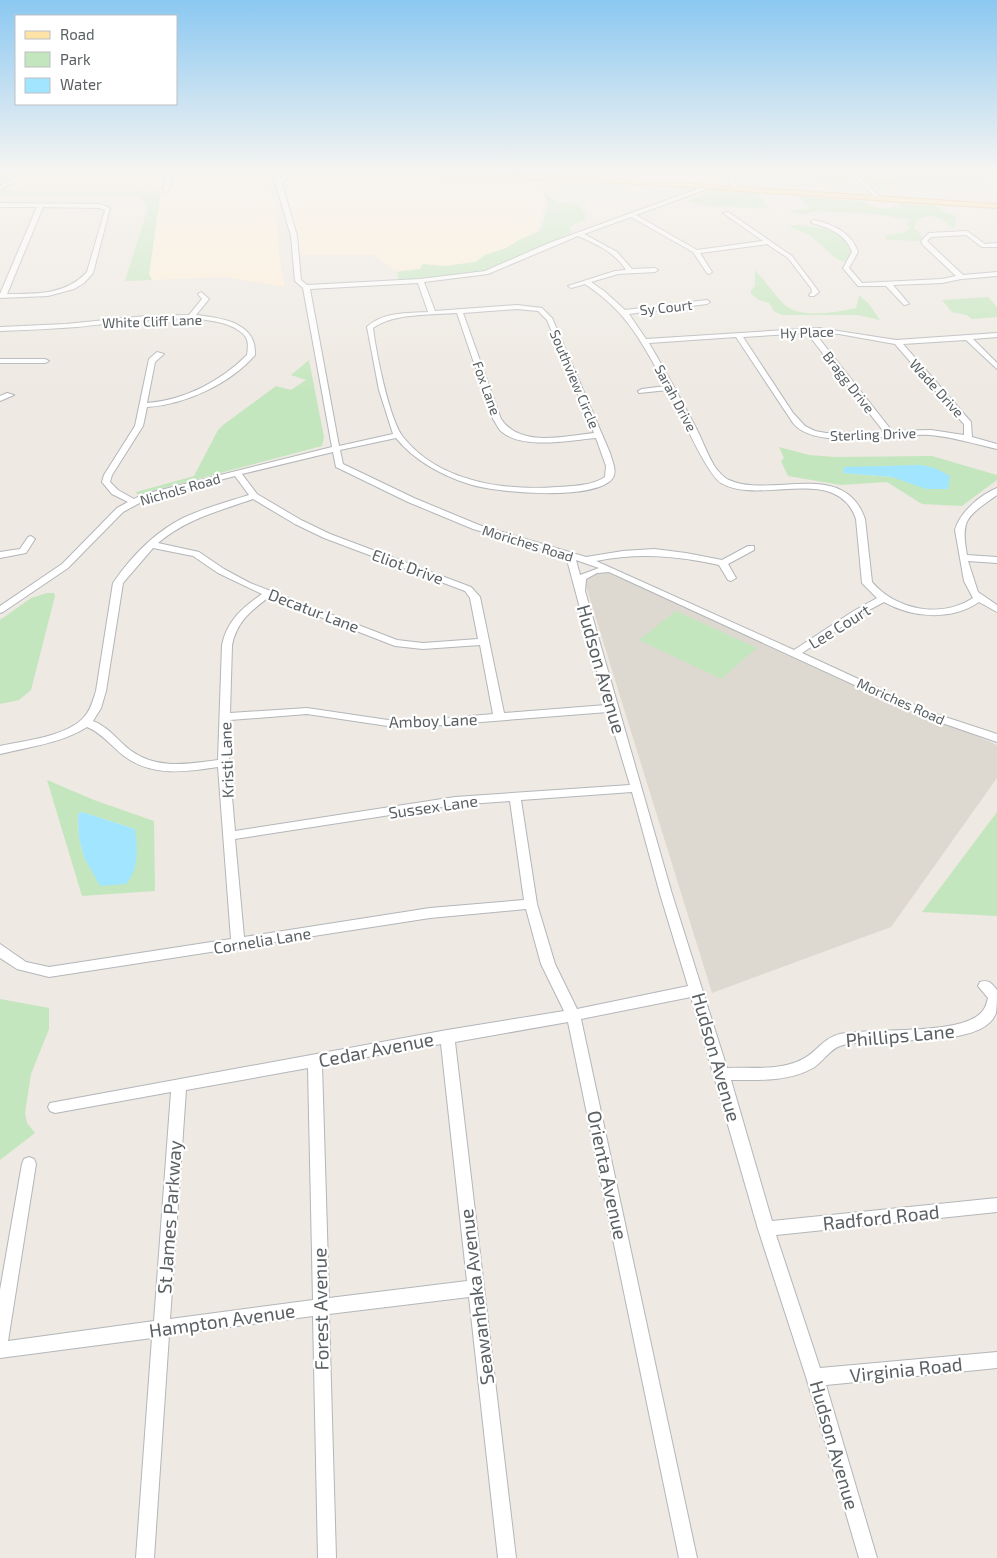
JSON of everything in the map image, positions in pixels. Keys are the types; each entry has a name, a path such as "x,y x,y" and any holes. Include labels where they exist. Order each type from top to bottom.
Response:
{"street":[{"path":"24,244 2,296 49,294 78,284 90,273 98,244"},
{"name":"Moriches Road","path":"295,244 298,281 306,287 339,465 411,500 476,527 586,560 609,569 926,714 997,738"},
{"path":"306,287 420,281 486,273 552,244"},
{"path":"600,244 623,259 630,270"},
{"path":"681,244 696,252 709,272"},
{"path":"696,252 757,244"},
{"path":"772,244 796,262 816,292 812,295"},
{"path":"851,244 855,252 846,268 860,284 942,281 961,277 997,274"},
{"path":"925,244 961,277"},
{"path":"981,244 984,246 997,245"},
{"path":"571,286 612,273 630,270 655,270"},
{"path":"420,281 432,313"},
{"name":"Sarah Drive","path":"587,282 603,292 625,312 645,341 715,473 728,482 744,487 774,482 806,485 838,493 849,499 859,514 866,580 872,591 883,600"},
{"path":"887,284 906,304"},
{"path":"191,317 206,299 201,294"},
{"name":"Sy Court","path":"625,312 706,302"},
{"name":"Southview Circle","path":"528,307 540,309 546,314 550,319 609,463 610,472 607,480 594,486 547,491 496,489 455,476 416,453 398,435 392,420 370,329 374,323 388,317 432,313 528,307"},
{"name":"Fox Lane","path":"459,311 497,419 505,431 525,438 548,439 598,435"},
{"name":"White Cliff Lane","path":"0,329 191,317 220,321 238,328 250,338 251,355 245,362 189,398 175,403 144,405"},
{"name":"Hy Place","path":"645,341 809,331 846,332 897,342 997,335"},
{"name":"Bragg Drive","path":"809,331 889,433"},
{"name":"Sterling Drive","path":"738,335 790,414 804,430 834,437 889,433 936,433 968,438 997,447"},
{"path":"967,337 997,367"},
{"name":"Wade Drive","path":"897,342 968,424 968,438"},
{"path":"134,502 116,493 106,482 108,475 139,426 152,361 160,354"},
{"path":"0,361 45,360"},
{"path":"642,390 670,388"},
{"path":"0,399 10,395"},
{"name":"Nichols Road","path":"0,610 65,566 120,510 144,497 398,435"},
{"name":"Eliot Drive","path":"237,473 254,496 326,536 452,581 468,589 475,597 499,717"},
{"path":"997,491 973,509 960,524 960,535 968,580 973,592 997,609"},
{"path":"0,750 52,737 86,722 97,705 118,583 126,572 166,531 178,523 254,496"},
{"path":"0,554 23,551 31,539"},
{"name":"Decatur Lane","path":"152,545 196,554 230,576 395,643 423,646 483,642"},
{"path":"586,560 619,553 650,551 668,552 722,563 751,548"},
{"name":"Hudson Avenue","path":"570,555 666,894 697,990 766,1228 815,1378 868,1558"},
{"path":"964,558 997,560"},
{"path":"722,563 731,578"},
{"path":"580,592 582,578 595,571 609,569"},
{"name":"Kristi Lane","path":"238,944 223,763 228,635 236,618 269,593"},
{"path":"883,600 907,608 938,612 955,610 979,598"},
{"name":"Lee Court","path":"796,653 855,614 883,600"},
{"name":"Amboy Lane","path":"224,717 307,711 388,723 417,724 612,708"},
{"path":"86,722 101,728 136,760 146,765 173,769 223,763"},
{"name":"Sussex Lane","path":"229,836 456,802 637,788"},
{"name":"Orienta Avenue","path":"515,796 532,904 548,964 573,1015 688,1558"},
{"name":"Cornelia Lane","path":"0,949 8,959 23,968 49,972 430,913 532,904"},
{"name":"Phillips Lane","path":"722,1074 788,1071 808,1063 824,1048 838,1040 856,1037 947,1032 967,1028 978,1024 991,1010 995,997 985,986"},
{"name":"Cedar Avenue","path":"55,1107 573,1015 697,990"},
{"name":"Seawanhaka Avenue","path":"447,1036 507,1558"},
{"name":"Forest Avenue","path":"315,1061 326,1558"},
{"name":"St James Parkway","path":"145,1558 179,1085"},
{"path":"0,1338 29,1164"},
{"name":"Radford Road","path":"766,1228 997,1205"},
{"name":"Hampton Avenue","path":"0,1350 475,1288"},
{"name":"Virginia Road","path":"815,1378 997,1360"}],"shaded area":[{"path":"153,244 278,244 285,287 225,277 152,280 149,275"},
{"path":"294,244 534,244 455,269 394,270 375,255 293,255"},
{"path":"599,571 611,574 997,745 997,778 891,927 712,993 585,583 588,575"}],"green space":[{"path":"137,244 153,244 149,274 152,280 125,281"},
{"path":"513,244 549,244 522,254 490,271 459,276 399,281 397,272 420,269 423,264 445,266 475,262 485,255"},
{"path":"819,244 848,244 851,247 850,256 844,262 834,257"},
{"path":"755,270 789,308 805,313 840,311 856,308 859,295 869,304 880,320 858,315 782,315 774,311 769,303 759,300 751,294 751,290 755,286"},
{"path":"988,297 997,307 997,317 972,319 967,315 952,312 942,300"},
{"path":"309,360 324,437 322,446 138,495 136,492 194,476 218,430 276,386 291,390 306,380 291,375"},
{"path":"779,447 809,455 835,457 932,456 997,475 997,480 962,506 922,504 887,482 841,485 788,476 781,461 784,458","holes":["844,467 893,467 903,480 892,477 844,473"]},
{"path":"54,593 55,596 31,690 19,700 0,704 0,620 31,598"},
{"path":"676,611 757,648 721,679 639,640"},
{"path":"47,780 94,800 154,821 155,891 82,896","holes":["82,812 135,829 84,857 79,838 78,814"]},
{"path":"997,812 997,916 922,912"},
{"path":"0,999 49,1008 49,1029 31,1074 25,1113 27,1123 35,1133 0,1160"}],"water":[{"path":"920,465 935,468 950,476 948,489 926,489 892,477 843,473 844,467"},
{"path":"82,812 135,829 136,865 126,884 100,886 84,857 79,838 78,814"}]}
